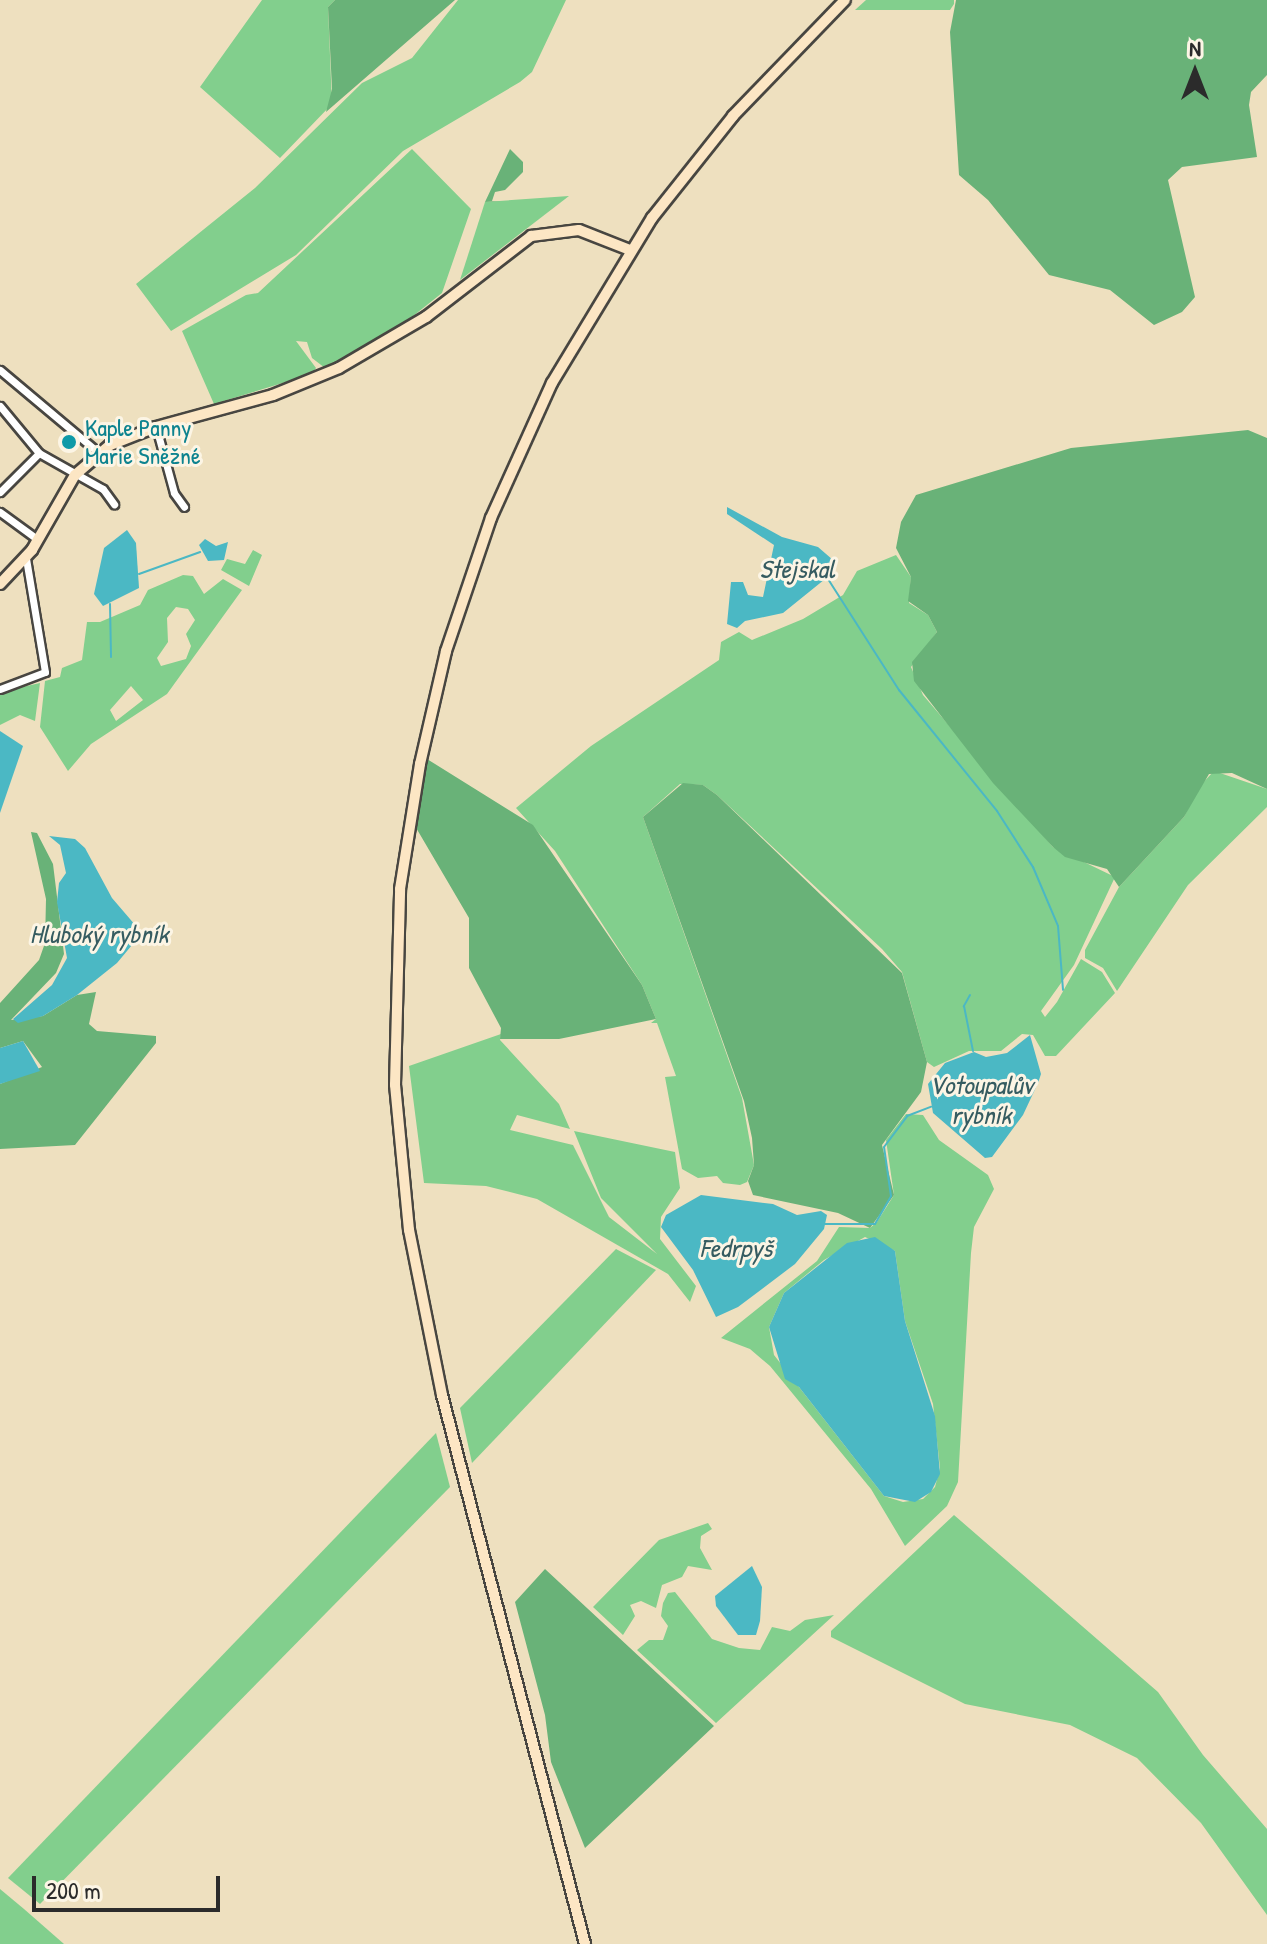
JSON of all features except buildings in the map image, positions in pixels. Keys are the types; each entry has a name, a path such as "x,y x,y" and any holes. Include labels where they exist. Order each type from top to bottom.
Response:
{"main road":[{"path":"585,1944 422,1299 397,1131 396,948 420,764 468,582 552,383 630,250 733,116 845,0"},
{"path":"0,584 26,558 75,475 99,453 156,427 273,395 339,368 426,317 531,236 579,230 630,250"}],"street":[{"path":"0,370 99,453"},
{"path":"0,406 39,453 103,489 114,504"},
{"path":"156,427 174,493 184,507"},
{"path":"0,492 39,453"},
{"path":"0,512 37,539"},
{"path":"0,689 45,672 26,558"}],"green space":[{"path":"262,0 335,0 328,7 332,104 280,158 200,87"},
{"path":"335,0 455,0 326,112 332,89 328,7"},
{"path":"458,0 566,0 532,72 403,151 296,255 171,331 136,284 255,188 362,83 412,58"},
{"path":"866,0 954,0 954,4 950,10 855,10"},
{"path":"956,0 1267,0 1267,75 1251,92 1249,105 1257,157 1182,167 1168,180 1195,297 1182,312 1154,325 1110,290 1049,275 988,200 959,175 950,32"},
{"path":"412,149 471,209 442,293 398,328 325,368 312,358 307,342 296,341 316,368 312,374 214,404 182,331 246,295 258,293"},
{"path":"510,149 523,162 523,172 505,190 495,192 492,201 500,201 485,202"},
{"path":"569,196 460,280 485,202"},
{"path":"1248,430 1267,438 1267,789 1232,773 1209,774 1184,817 1119,887 1107,869 1065,857 1053,847 993,783 914,681 912,662 937,632 928,615 908,601 911,577 896,548 901,522 916,495 1071,448"},
{"path":"253,550 262,555 249,586 221,570 227,559 245,564"},
{"path":"896,555 911,577 909,603 928,615 937,632 911,667 923,695 1053,847 1115,877 1074,965 1041,1011 1045,1017 1081,959 1102,972 1115,993 1056,1056 1045,1056 1033,1035 1022,1034 1001,1051 969,1051 934,1067 927,1062 902,972 882,949 717,795 703,785 680,784 643,817 742,1098 754,1165 747,1182 740,1185 723,1183 717,1176 698,1178 682,1169 665,1077 676,1076 657,1023 651,1023 656,1019 642,985 555,851 516,808 591,746 719,660 721,642 739,632 752,640 803,619 843,595 857,571"},
{"path":"183,575 193,576 204,594 223,579 242,590 167,694 91,744 68,771 40,727 45,681 60,677 62,668 82,660 87,622 100,622 140,605 148,590","holes":["176,607 188,609 195,620 186,634 191,646 186,659 161,666 157,658 168,642 167,618","131,686 143,700 116,721 110,710"]},
{"path":"40,683 35,721 20,715 0,725 0,692"},
{"path":"427,759 533,825 642,985 656,1019 559,1039 500,1039 501,1028 469,968 469,918 415,826"},
{"path":"1214,771 1267,789 1267,807 1188,885 1117,991 1103,968 1085,958 1085,950 1119,887 1184,817 1198,788"},
{"path":"683,783 703,785 717,795 902,973 927,1062 921,1092 882,1145 894,1195 870,1228 838,1213 753,1195 748,1181 754,1165 752,1138 744,1101 643,817"},
{"path":"31,832 37,833 53,864 64,954 56,973 11,1020 43,1016 77,995 96,992 89,1024 97,1031 156,1036 156,1043 75,1145 0,1149 0,1084 42,1067 23,1041 0,1048 0,1003 39,960 45,943 46,899"},
{"path":"501,1034 500,1040 559,1104 570,1129 517,1115 510,1130 573,1145 609,1217 657,1254 601,1198 574,1131 675,1152 680,1188 661,1217 660,1239 696,1286 690,1302 668,1274 537,1199 486,1186 424,1183 409,1066"},
{"path":"906,1114 923,1115 939,1140 988,1175 994,1189 974,1227 958,1482 947,1506 905,1546 871,1489 770,1366 750,1349 721,1338 817,1261 839,1227 870,1228 877,1222 894,1195 886,1140","holes":["865,1237 895,1251 905,1321 933,1404 940,1468 935,1487 923,1499 903,1502 884,1496 774,1355 769,1327 784,1293 824,1260"]},
{"path":"616,1249 656,1270 472,1463 460,1408"},
{"path":"436,1433 450,1487 40,1904 8,1878"},
{"path":"954,1515 1158,1692 1203,1755 1267,1829 1267,1915 1201,1823 1137,1758 1070,1725 965,1704 831,1637 831,1631"},
{"path":"708,1523 712,1529 701,1536 700,1548 712,1570 688,1566 682,1577 662,1585 656,1608 641,1601 630,1605 635,1616 623,1635 593,1607 659,1540"},
{"path":"545,1569 714,1726 585,1848 551,1762 545,1715 515,1602"},
{"path":"675,1592 712,1639 739,1648 760,1650 772,1627 790,1631 805,1620 834,1615 716,1723 637,1650 649,1640 663,1640 668,1626 661,1616 663,1603 668,1593"},
{"path":"0,1889 24,1909 64,1944 0,1944"}],"water":[{"name":"Stejskal","path":"727,507 782,537 818,547 833,560 835,571 783,613 745,621 737,628 727,624 731,582 743,582 748,595 763,597 774,545 727,514"},
{"path":"127,530 136,543 139,588 103,606 94,594 104,548"},
{"path":"205,539 216,546 228,542 224,560 208,561 199,545"},
{"path":"0,731 23,746 0,813"},
{"name":"Hluboký rybník","path":"49,836 75,839 85,848 112,898 142,933 117,963 77,995 43,1016 18,1023 13,1019 52,985 67,958 57,902 59,883 66,873 60,845"},
{"name":"Votoupalův rybník","path":"1030,1035 1041,1074 1038,1083 1023,1115 992,1157 985,1158 933,1113 928,1084 945,1063 974,1052 986,1057 1007,1053"},
{"path":"23,1041 40,1071 0,1084 0,1048"},
{"name":"Fedrpyš","path":"701,1195 773,1204 797,1215 821,1211 827,1215 824,1229 795,1264 738,1307 716,1317 693,1270 661,1227 666,1215"},
{"path":"875,1237 895,1251 905,1321 935,1416 940,1474 931,1492 915,1502 884,1496 799,1387 785,1379 769,1327 784,1293 847,1243"},
{"path":"752,1566 762,1587 760,1621 756,1635 738,1635 716,1606 715,1596"}],"waterway":[{"path":"139,574 200,552"},
{"path":"828,579 899,690 997,811 1033,867 1058,926 1063,990"},
{"path":"110,604 111,657"},
{"path":"970,995 964,1006 973,1051"},
{"path":"825,1224 875,1224 891,1196 884,1147 907,1116 931,1107"}],"place":[{"name":"Kaple Panny Marie Sněžné","path":"69,442"}]}
